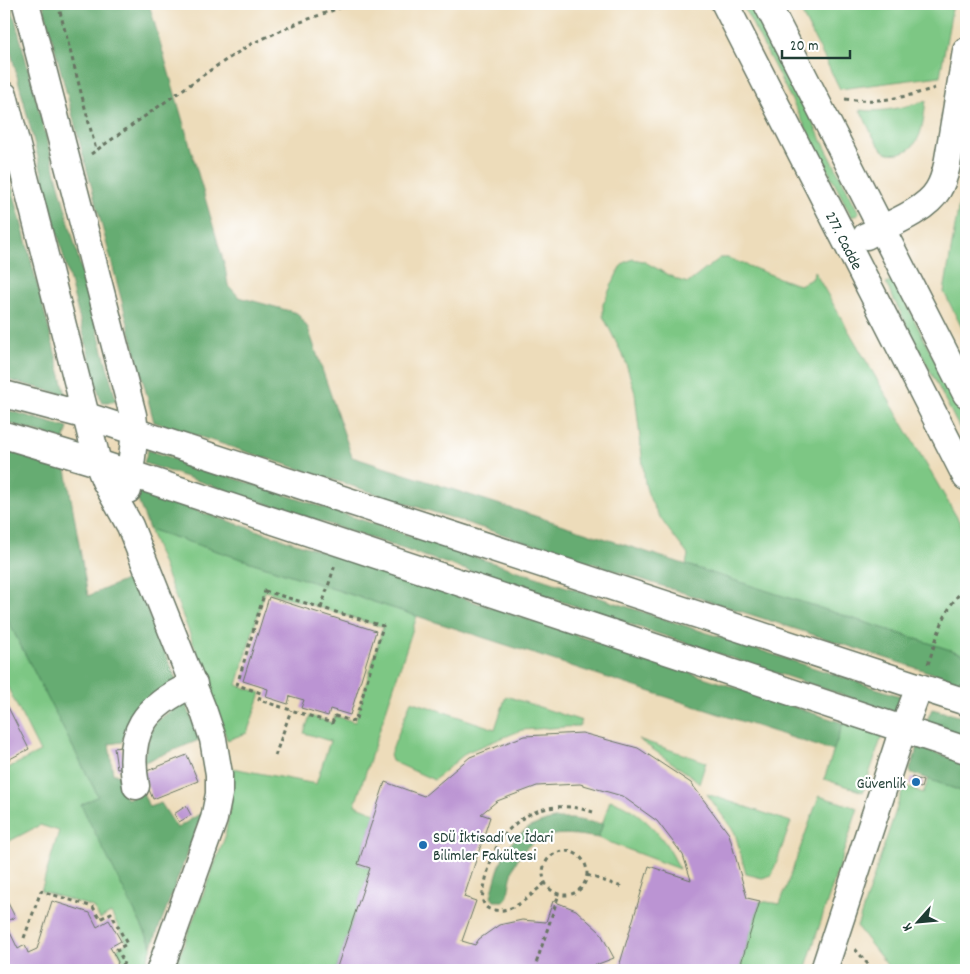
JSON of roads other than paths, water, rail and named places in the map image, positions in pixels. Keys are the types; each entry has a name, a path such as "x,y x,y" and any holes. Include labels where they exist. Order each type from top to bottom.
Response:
{"street":[{"path":"26,4 131,407 135,432 127,500 130,526"},
{"name":"277. Cadde","path":"725,4 966,477"},
{"path":"767,4 966,394"},
{"path":"848,245 882,228 928,202 935,196 944,180 966,51"},
{"path":"4,95 98,464 105,481 130,526 194,684 213,738 219,774 217,808 160,970"},
{"path":"4,394 87,416 966,702"},
{"path":"4,435 130,474 966,750"},
{"path":"136,786 133,756 137,732 162,703 194,684"},
{"path":"824,970 903,728 919,687"}],"place":[{"name":"Güvenlik","path":"916,782"},
{"name":"SDÜ İktisadi ve İdari Bilimler Fakültesi","path":"423,845"}]}
